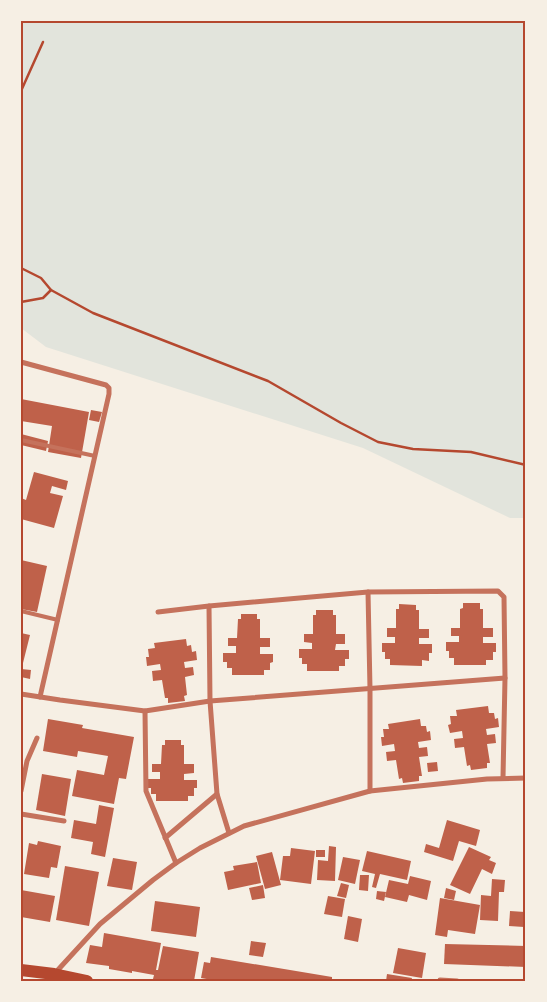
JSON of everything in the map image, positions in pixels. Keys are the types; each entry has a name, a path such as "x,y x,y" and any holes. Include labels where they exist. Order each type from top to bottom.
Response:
{"main road":[{"path":"21,970 82,980"}],"street":[{"path":"21,362 106,385 109,388 40,697"},
{"path":"158,612 368,592 498,591 504,597 503,778"},
{"path":"368,592 370,791"},
{"path":"209,606 210,701 217,794 229,833"},
{"path":"21,694 145,711 210,701 505,678"},
{"path":"145,711 146,792 176,863"},
{"path":"21,791 26,761 38,738"},
{"path":"54,974 100,924 153,880 200,848 244,826 370,791 487,779 526,778"},
{"path":"165,838 217,794"},
{"path":"21,814 64,821"},
{"path":"440,980 457,981"}],"lane":[{"path":"21,440 95,456"},
{"path":"21,611 58,620"}],"path":[{"path":"21,91 43,42"},
{"path":"21,268 41,278 51,290 93,314 268,381 378,442 413,450 471,452 526,464"},
{"path":"21,302 42,298 51,290"}],"shaded area":[{"path":"21,21 526,21 526,518 510,518 363,448 46,347 21,328"}],"building":[{"path":"21,399 89,412 81,458 48,452 52,426 21,421"},
{"path":"91,410 102,412 99,422 89,420"},
{"path":"21,434 48,441 46,451 21,445"},
{"path":"34,472 68,481 66,490 52,486 50,493 63,496 54,528 21,519 21,498 26,500"},
{"path":"21,560 47,566 37,612 21,609"},
{"path":"463,603 480,603 480,609 483,609 483,628 493,628 493,637 483,637 483,643 496,643 496,652 493,652 493,660 486,660 486,665 454,665 454,658 449,658 449,651 446,651 446,642 459,642 459,636 451,636 451,628 460,628 460,609 463,608"},
{"path":"399,604 416,605 416,610 419,610 419,629 429,629 429,638 419,638 419,644 432,644 432,653 429,653 429,661 422,660 422,666 390,665 390,659 385,659 385,652 382,652 382,643 395,643 395,637 387,637 387,628 396,628 396,609 399,609"},
{"path":"316,610 333,610 333,615 336,615 336,634 345,634 345,644 336,644 335,650 349,650 349,659 345,659 345,666 339,666 339,671 307,671 307,664 302,664 302,658 299,658 299,649 312,649 312,643 304,642 304,634 313,634 313,615 316,615"},
{"path":"241,614 257,614 257,619 260,619 260,638 270,638 270,647 260,647 260,654 273,654 270,670 264,670 264,675 232,675 232,668 227,668 227,662 223,662 223,653 236,653 236,646 228,646 228,638 237,638 238,619 241,619"},
{"path":"21,633 30,635 22,667 21,667"},
{"path":"186,639 187,646 191,645 192,652 196,651 197,660 184,662 185,668 193,667 194,675 185,677 187,695 184,696 185,701 168,703 168,698 165,698 162,680 153,681 152,671 161,670 160,664 147,666 146,657 149,657 148,649 155,648 154,643"},
{"path":"21,669 31,670 30,679 21,677"},
{"path":"488,706 489,713 494,713 495,719 498,718 499,727 486,729 487,735 495,734 496,743 487,744 490,763 487,763 487,768 471,770 470,765 467,766 464,747 455,748 454,739 463,738 462,731 450,733 448,725 451,724 450,716 457,716 456,710"},
{"path":"48,719 83,725 82,728 134,737 126,779 119,778 114,804 72,796 77,770 104,775 108,756 78,751 77,757 43,751"},
{"path":"420,719 421,726 426,726 427,732 430,731 431,740 418,742 419,748 427,747 428,756 419,757 422,776 419,776 419,781 403,783 402,778 399,779 396,760 387,761 386,752 395,751 394,744 382,746 381,737 384,737 383,729 389,729 388,724"},
{"path":"165,740 181,740 181,745 184,745 184,764 194,764 194,773 184,774 184,780 197,780 194,796 188,796 188,801 156,801 156,794 151,794 151,788 147,788 147,779 160,779 160,772 152,772 152,764 161,764 162,745 165,745"},
{"path":"437,762 438,771 428,772 427,763"},
{"path":"42,774 71,779 65,816 36,810"},
{"path":"99,805 114,808 105,857 91,854 93,842 71,838 74,820 96,824"},
{"path":"447,820 480,830 476,846 459,841 453,861 424,852 426,844 439,848"},
{"path":"38,841 61,846 57,868 51,867 49,878 24,874 29,843 37,845"},
{"path":"329,846 336,847 335,881 317,880 318,860 328,861"},
{"path":"469,847 491,857 489,860 496,863 492,874 482,869 470,894 450,885"},
{"path":"291,848 315,851 311,884 280,880 283,856 290,856"},
{"path":"316,850 325,850 325,857 316,857"},
{"path":"367,851 411,861 407,880 380,874 376,888 372,887 375,874 362,871"},
{"path":"272,852 281,885 265,889 256,856"},
{"path":"343,857 360,860 355,884 338,880"},
{"path":"113,858 137,862 132,890 107,886"},
{"path":"257,862 261,883 228,890 224,872 234,870 233,866"},
{"path":"65,866 99,872 89,926 56,920"},
{"path":"360,875 369,875 368,891 359,890"},
{"path":"410,876 431,881 427,900 409,895 407,902 385,897 389,880 408,884"},
{"path":"492,879 505,880 504,892 499,892 498,921 480,920 481,895 491,896"},
{"path":"341,883 349,885 346,898 337,896"},
{"path":"263,885 265,898 252,900 249,888"},
{"path":"446,888 456,891 454,900 444,898"},
{"path":"21,890 55,896 50,922 21,917"},
{"path":"377,891 386,892 384,901 376,899"},
{"path":"328,896 345,899 342,917 324,914"},
{"path":"440,898 480,905 475,934 448,930 447,937 435,935"},
{"path":"155,901 200,907 196,937 151,931"},
{"path":"510,911 525,912 524,927 509,926"},
{"path":"348,916 362,919 358,942 344,939"},
{"path":"104,933 161,943 156,970 158,970 163,946 199,952 194,981 163,981 153,979 154,975 109,969 109,966 86,963 90,945 102,947"},
{"path":"251,941 266,943 263,957 249,955"},
{"path":"445,944 526,946 526,967 444,964"},
{"path":"398,948 426,953 422,978 393,973"},
{"path":"211,957 332,977 332,981 218,981 201,978 204,962 210,963"},
{"path":"387,974 412,978 411,981 386,981"}]}
